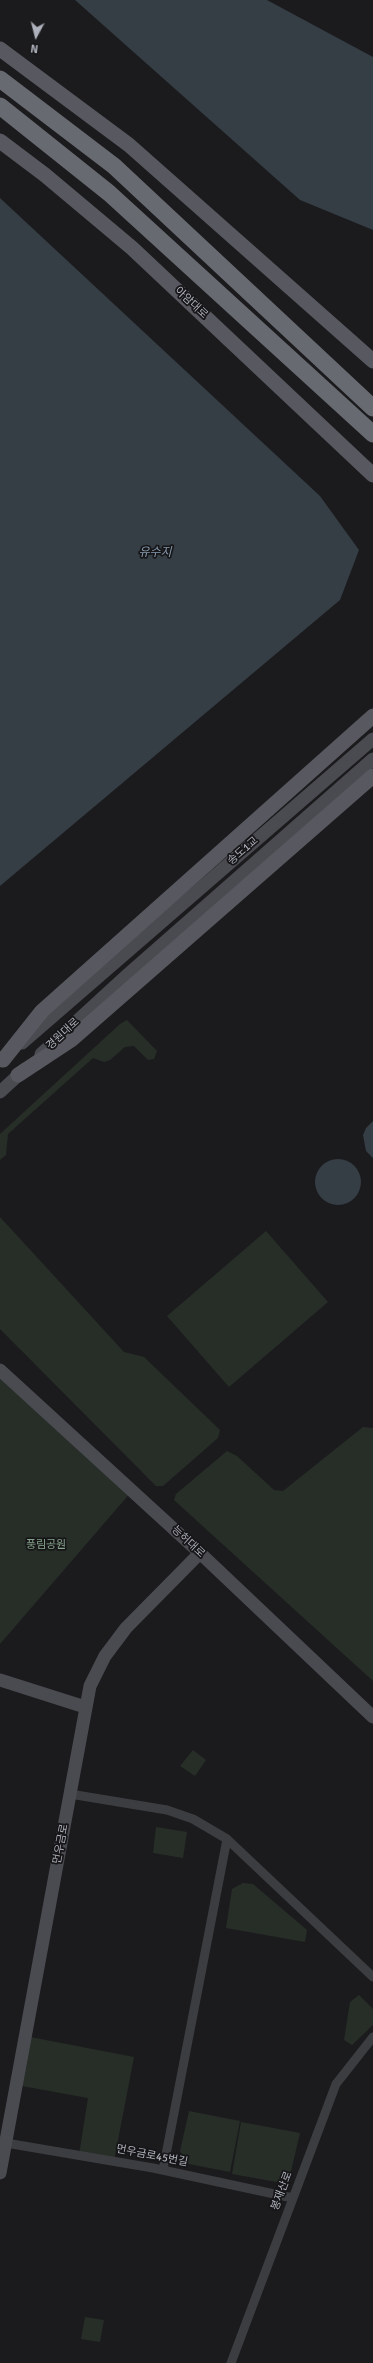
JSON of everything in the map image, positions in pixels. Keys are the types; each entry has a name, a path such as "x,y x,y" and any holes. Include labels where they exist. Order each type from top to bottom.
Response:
{"highway":[{"path":"0,79 114,166 373,408"},
{"path":"0,106 109,193 373,434"}],"main road":[{"path":"0,49 129,146 373,361"},
{"name":"아암대로","path":"0,141 45,175 132,248 373,475"},
{"path":"1,1061 42,1010 373,716"},
{"name":"송도1교","path":"114,963 373,739"},
{"name":"송도1교","path":"126,976 373,759"},
{"path":"18,1075 71,1040 373,776"},
{"name":"경원대로","path":"1,1061 114,963"},
{"name":"경원대로","path":"0,1092 126,976"},
{"name":"능허대로","path":"0,1370 200,1553 373,1716"},
{"name":"먼우금로","path":"0,2173 3,2142 90,1686 105,1656 126,1628 200,1553"},
{"path":"0,1680 86,1707"}],"street":[{"path":"70,1794 167,1810 193,1819 227,1839 373,1977"},
{"path":"163,2170 227,1839"},
{"name":"봉재산로","path":"231,2363 336,2084 373,2037"},
{"name":"먼우금로45번길","path":"3,2142 163,2170 293,2198"}],"green space":[{"path":"127,1020 157,1051 154,1059 148,1060 134,1046 125,1047 110,1060 104,1062 93,1058 8,1134 6,1155 0,1160 0,1134 120,1024"},
{"path":"0,1217 124,1352 144,1357 220,1430 218,1438 163,1486 156,1486 0,1329"},
{"path":"266,1231 328,1302 229,1387 167,1316"},
{"name":"풍림공원","path":"0,1370 132,1491 0,1644"},
{"path":"363,1427 373,1428 373,1681 174,1500 176,1494 227,1451 237,1456 274,1490 283,1491"},
{"path":"193,1750 206,1760 195,1776 180,1766"},
{"path":"156,1827 187,1832 183,1858 153,1853"},
{"path":"243,1883 253,1884 307,1930 305,1942 226,1928 232,1889"},
{"path":"359,1995 373,2009 373,2025 352,2045 344,2040 350,2002"},
{"path":"25,2036 134,2057 114,2161 79,2155 88,2098 16,2085"},
{"path":"189,2111 240,2121 230,2172 189,2164 180,2151"},
{"path":"241,2122 300,2133 288,2184 232,2174"},
{"path":"85,2317 104,2320 100,2342 81,2339"}],"water":[{"path":"75,0 267,0 373,57 373,230 300,200"},
{"name":"유수지","path":"0,198 320,496 359,550 340,600 0,886"},
{"path":"373,1121 373,1158 366,1151 363,1135 366,1128"},
{"path":"338,1159 351,1163 357,1169 361,1182 357,1195 351,1201 338,1205 325,1201 319,1195 315,1182 319,1169 325,1163"}]}
